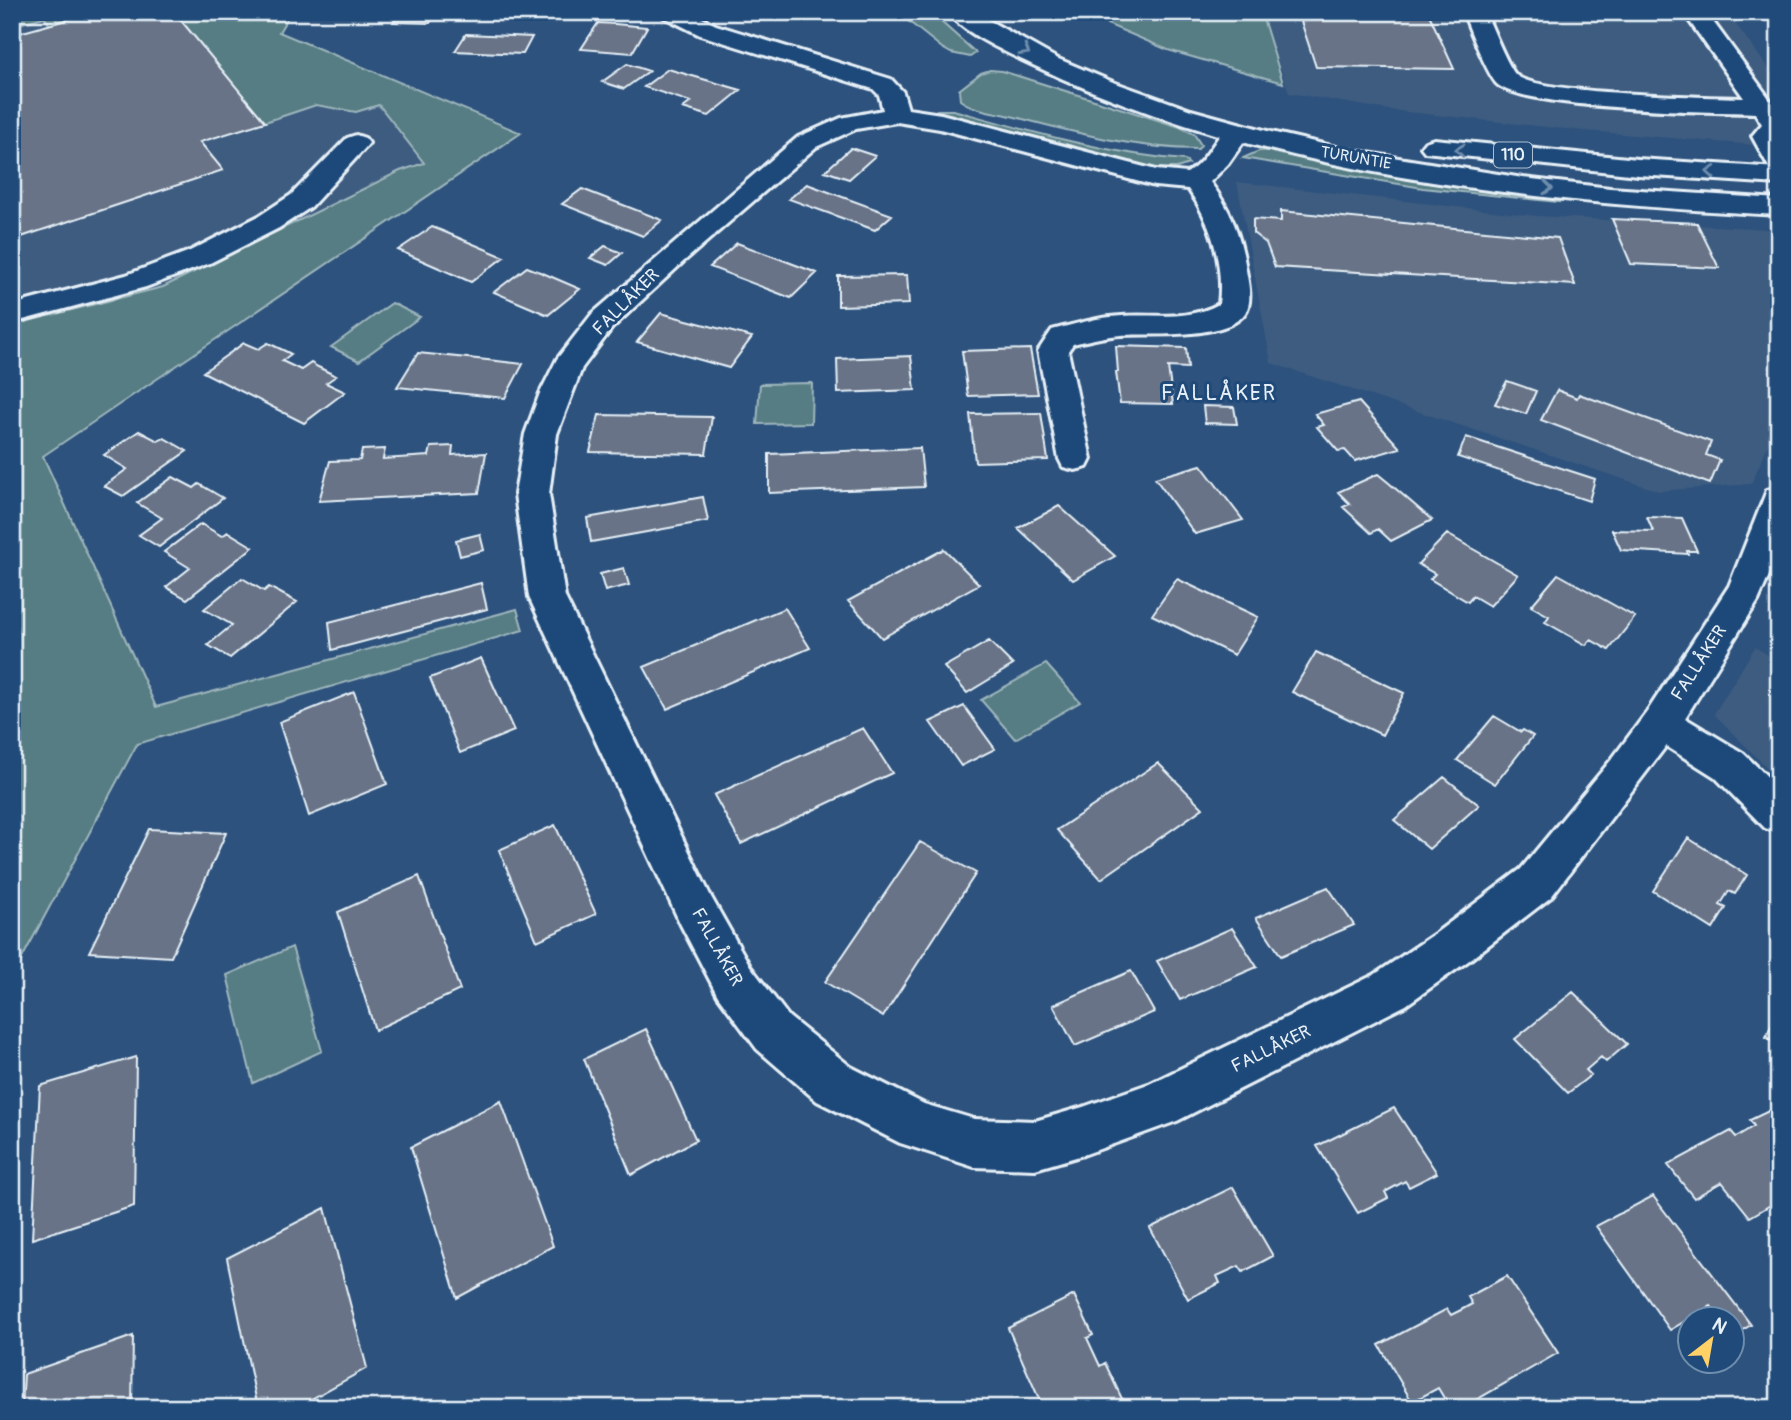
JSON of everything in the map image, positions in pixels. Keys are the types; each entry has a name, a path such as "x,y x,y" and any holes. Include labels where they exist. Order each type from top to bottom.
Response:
{"street":[{"path":"672,12 708,30 882,84 891,92 897,115"},
{"name":"TURUNTIE","path":"959,12 1052,66 1178,114 1250,118 1316,151 1456,176 1614,195 1779,207"},
{"path":"1474,12 1505,79 1514,86 1553,93 1683,104 1772,119"},
{"path":"1694,12 1772,119"},
{"name":"FALLÅKER","path":"1195,180 1155,178 941,122 897,115 850,123 807,142 673,256 602,321 568,366 556,393 541,435 532,494 547,597 696,911 734,981 773,1034 834,1084 917,1126 974,1143 1035,1145 1160,1104 1390,990 1536,883 1626,771 1661,723 1745,591 1764,546 1779,499"},
{"path":"1075,459 1053,351 1063,337 1107,327 1181,326 1217,320 1233,309 1236,297 1218,213 1195,180 1217,161 1250,118"},
{"path":"1772,119 1765,136 1779,163"},
{"path":"12,314 136,281 200,257 269,222 301,201 356,143"},
{"name":"TURUNTIE","path":"1411,144 1638,167 1779,176"},
{"path":"1661,723 1728,765 1779,815"}],"shaded area":[{"path":"12,12 291,12 279,32 510,128 400,171 163,287 12,325"},
{"path":"1261,12 1727,12 1779,83 1779,147 1574,130 1389,110 1289,93"},
{"path":"1237,182 1537,216 1767,229 1779,238 1779,420 1751,484 1659,491 1271,363"},
{"path":"1755,647 1779,662 1779,780 1714,714"}],"green space":[{"path":"12,12 95,12 50,25 44,17 12,26"},
{"path":"174,12 291,12 279,32 521,133 43,456 156,707 517,609 523,630 137,744 12,977 12,325 163,287 400,171 424,163 379,105 356,112 316,105 265,122"},
{"path":"897,12 930,12 976,53 970,57 951,53"},
{"path":"1101,12 1261,12 1283,83 1168,50 1107,24"},
{"path":"990,70 1002,71 1180,127 1194,134 1201,145 1198,149 1174,148 1104,139 984,110 960,100 959,90 981,73"},
{"path":"937,110 953,110 1068,141 1126,153 1185,160 1189,164 1177,168 1147,168 932,113"},
{"path":"1282,150 1558,197 1559,202 1423,188 1243,158 1259,151"},
{"path":"392,303 420,317 359,361 331,347"},
{"path":"812,383 811,423 757,424 760,384"},
{"path":"1046,664 1080,702 1015,739 981,700"},
{"path":"292,947 322,1051 253,1083 227,975"}],"building":[{"path":"95,12 174,12 265,122 200,142 223,170 12,240 12,35"},
{"path":"399,12 436,12 430,23 393,22"},
{"path":"1298,12 1428,12 1454,69 1316,67"},
{"path":"598,23 647,27 632,53 581,49"},
{"path":"466,34 532,37 523,54 455,51"},
{"path":"627,64 649,71 624,89 602,82"},
{"path":"668,69 741,90 709,116 683,108 691,102 644,87"},
{"path":"851,148 875,156 849,179 825,171"},
{"path":"807,184 892,215 875,230 789,199"},
{"path":"582,189 662,220 643,236 562,204"},
{"path":"1281,211 1558,238 1575,285 1275,267 1266,243 1253,233 1253,219 1281,221"},
{"path":"1612,219 1697,223 1719,268 1631,264"},
{"path":"432,227 504,257 471,282 398,250"},
{"path":"737,243 817,273 791,298 710,267"},
{"path":"605,246 622,253 608,265 590,258"},
{"path":"527,267 580,289 548,315 494,292"},
{"path":"907,275 909,304 838,306 838,276"},
{"path":"661,313 752,337 729,368 637,342"},
{"path":"244,343 258,349 268,343 285,351 291,354 282,361 301,370 311,363 336,376 326,383 345,392 304,423 203,372"},
{"path":"1116,346 1186,348 1188,368 1168,367 1173,404 1120,403"},
{"path":"1030,349 1038,394 968,396 962,351"},
{"path":"418,353 523,364 505,398 397,387"},
{"path":"911,356 915,390 838,393 837,359"},
{"path":"1507,381 1536,391 1526,414 1495,404"},
{"path":"1557,390 1577,398 1579,394 1711,442 1706,455 1720,460 1710,484 1541,420"},
{"path":"1359,402 1400,448 1355,461 1345,450 1338,451 1317,427 1324,425 1315,414"},
{"path":"1203,406 1234,407 1237,424 1205,423"},
{"path":"1041,413 1048,460 975,462 970,414"},
{"path":"599,415 712,417 706,454 590,452"},
{"path":"139,431 158,441 164,438 187,451 123,496 104,486 127,469 104,455"},
{"path":"1466,437 1595,479 1589,501 1458,457"},
{"path":"453,446 452,455 486,453 479,493 319,501 330,461 360,460 362,450 385,449 383,459 429,456 431,447"},
{"path":"920,448 924,487 769,493 769,454"},
{"path":"1201,465 1243,520 1195,534 1155,478"},
{"path":"1378,474 1432,520 1391,541 1378,529 1371,533 1343,507 1350,504 1338,492"},
{"path":"173,477 194,488 199,484 223,498 159,547 139,535 162,518 137,503"},
{"path":"703,497 708,521 591,542 587,518"},
{"path":"1059,506 1115,556 1073,580 1018,528"},
{"path":"1647,517 1682,518 1697,551 1687,551 1688,554 1621,550 1612,530 1653,531"},
{"path":"201,524 222,536 228,532 253,547 187,599 166,587 190,568 164,552"},
{"path":"480,534 484,550 460,556 456,540"},
{"path":"1447,534 1518,575 1490,606 1473,596 1468,602 1430,579 1435,574 1418,564"},
{"path":"944,549 979,584 882,638 848,601"},
{"path":"624,568 629,585 605,591 600,574"},
{"path":"1558,574 1635,617 1609,650 1591,640 1586,645 1545,622 1549,616 1531,606"},
{"path":"242,578 264,591 269,587 297,602 230,658 208,645 232,625 204,609"},
{"path":"1177,579 1258,617 1234,655 1152,615"},
{"path":"481,583 487,609 332,650 329,622"},
{"path":"785,608 810,648 667,709 644,667"},
{"path":"989,641 1013,665 967,693 944,667"},
{"path":"1316,652 1404,693 1382,735 1292,692"},
{"path":"481,658 514,731 460,753 430,678"},
{"path":"354,692 387,784 309,816 279,722"},
{"path":"964,706 995,749 961,766 930,722"},
{"path":"1494,716 1533,736 1495,784 1457,760"},
{"path":"863,728 892,773 741,844 714,795"},
{"path":"1158,763 1203,808 1101,879 1057,830"},
{"path":"1444,777 1479,805 1429,849 1394,820"},
{"path":"555,825 596,914 537,941 499,850"},
{"path":"149,829 226,833 171,957 89,952"},
{"path":"1688,838 1747,875 1735,894 1729,891 1720,905 1726,908 1713,929 1653,891"},
{"path":"920,842 976,873 883,1017 825,982"},
{"path":"419,876 460,990 375,1030 338,912"},
{"path":"1328,887 1354,925 1281,956 1256,918"},
{"path":"1232,928 1257,967 1180,1000 1157,961"},
{"path":"1131,971 1154,1012 1075,1046 1053,1005"},
{"path":"1573,992 1627,1044 1606,1062 1601,1057 1586,1070 1591,1075 1568,1093 1515,1039"},
{"path":"1777,1012 1779,1013 1779,1044 1766,1037"},
{"path":"646,1029 696,1140 631,1175 584,1059"},
{"path":"136,1057 134,1206 32,1239 40,1086"},
{"path":"501,1101 553,1246 457,1298 411,1147"},
{"path":"1779,1106 1779,1200 1750,1217 1722,1182 1694,1198 1668,1165 1731,1131 1736,1137 1754,1126 1750,1120"},
{"path":"1394,1108 1437,1173 1409,1187 1405,1181 1385,1192 1388,1198 1358,1213 1317,1146"},
{"path":"1233,1187 1273,1256 1243,1272 1239,1266 1217,1276 1220,1283 1188,1299 1150,1228"},
{"path":"1653,1196 1735,1304 1676,1304 1676,1326 1670,1330 1596,1226"},
{"path":"325,1208 367,1368 295,1408 258,1408 227,1258"},
{"path":"1507,1276 1558,1353 1462,1408 1450,1408 1438,1388 1412,1402 1379,1345 1447,1309 1451,1315 1461,1310 1472,1304 1468,1297"},
{"path":"1074,1295 1093,1335 1087,1338 1100,1366 1105,1363 1124,1403 1115,1408 1043,1408 1008,1328"},
{"path":"133,1336 132,1408 22,1408 24,1374"}],"district":[{"name":"FALLÅKER","path":"1219,393"}]}
